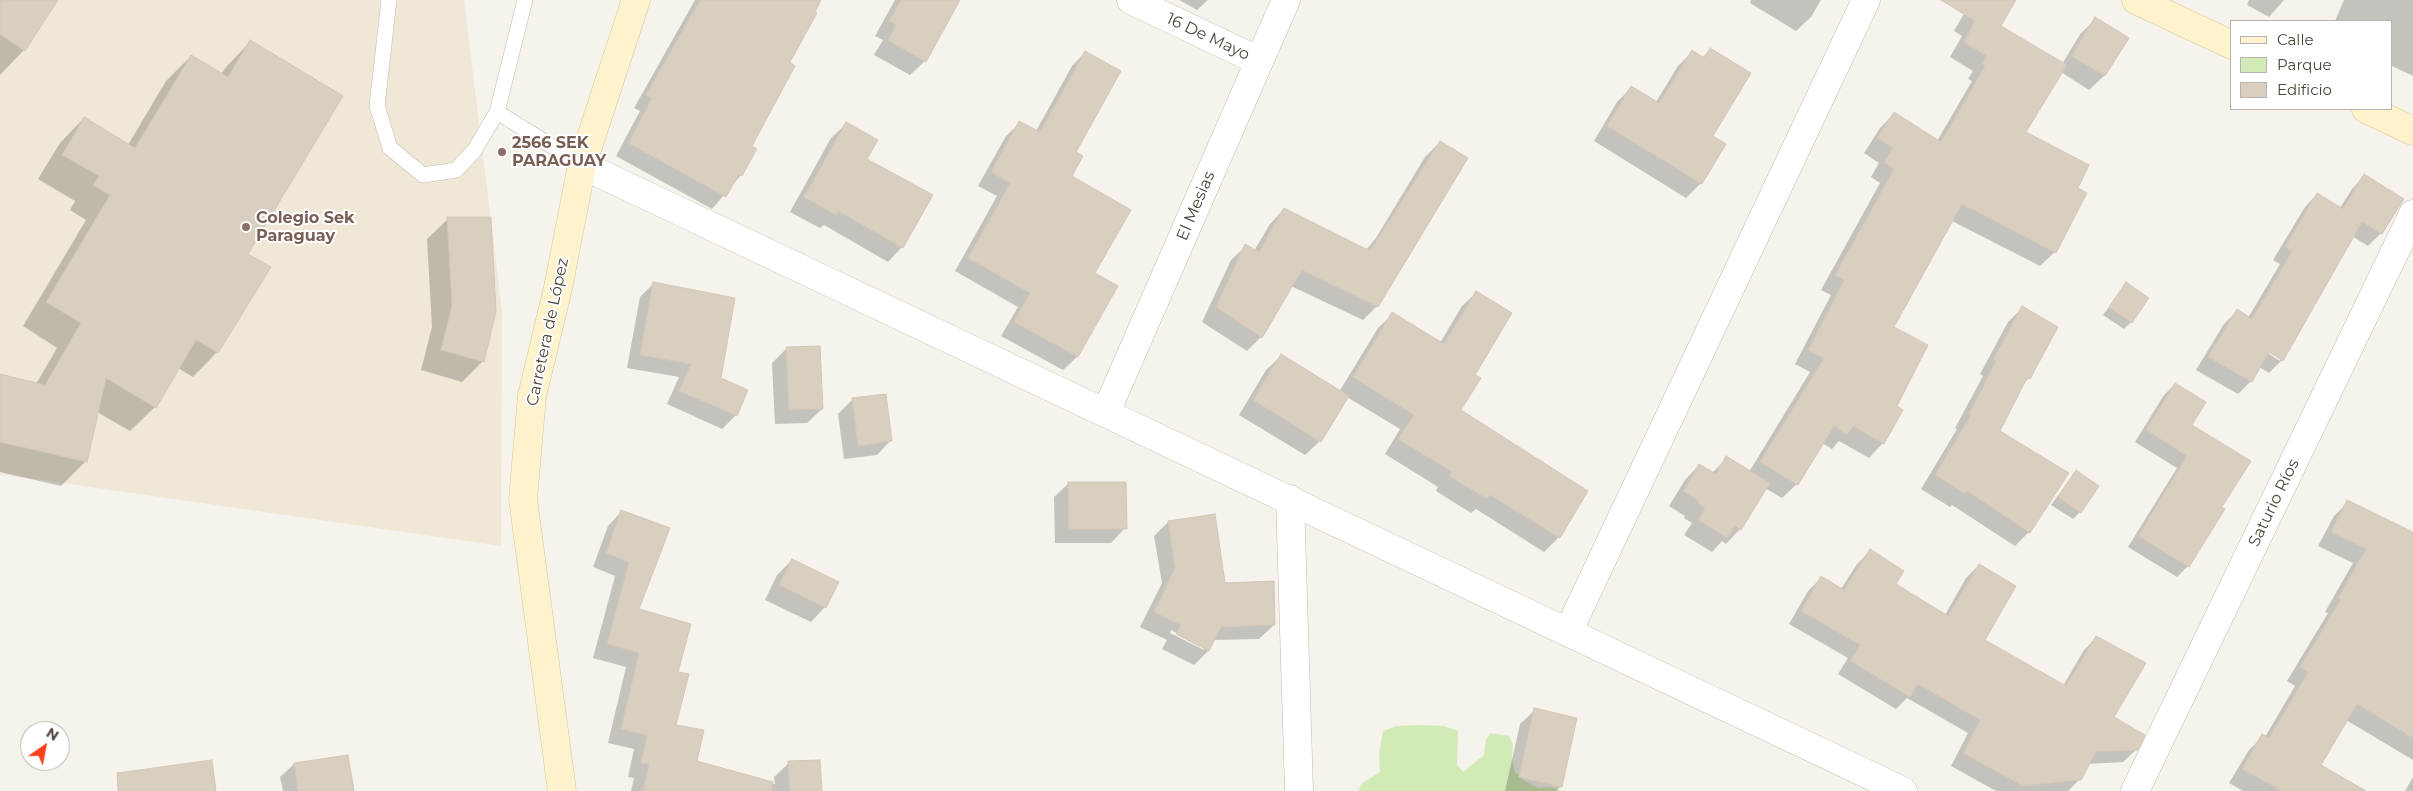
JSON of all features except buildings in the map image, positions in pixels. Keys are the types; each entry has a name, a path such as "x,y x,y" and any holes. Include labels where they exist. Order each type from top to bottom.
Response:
{"main road":[{"name":"Carretera de López","path":"562,791 523,499 532,396 558,288 582,165 636,0"},
{"path":"2136,0 2230,44"},
{"path":"2368,110 2413,131"}],"street":[{"name":"16 De Mayo","path":"1131,0 1259,60"},
{"name":"El Mesias","path":"1106,412 1286,0"},
{"path":"1568,632 1866,0"},
{"path":"582,165 1903,791"},
{"name":"Saturio Ríos","path":"2135,791 2413,214"},
{"path":"1290,499 1299,791"}],"lane":[{"path":"390,0 377,106 390,148 424,175 456,170 474,151 497,112 525,0"},
{"path":"497,112 582,165"}],"shaded area":[{"name":"Colegio Sek Paraguay","path":"0,0 464,0 502,311 501,546 0,474"}],"green space":[{"path":"1397,726 1444,726 1458,731 1457,765 1463,772 1484,755 1486,739 1491,733 1509,736 1513,744 1512,758 1515,772 1525,781 1538,788 1550,787 1565,791 1358,791 1361,784 1380,772 1379,754 1383,731"}],"place":[{"name":"2566 SEK PARAGUAY","path":"502,152"},
{"name":"Colegio Sek Paraguay","path":"246,227"}]}
